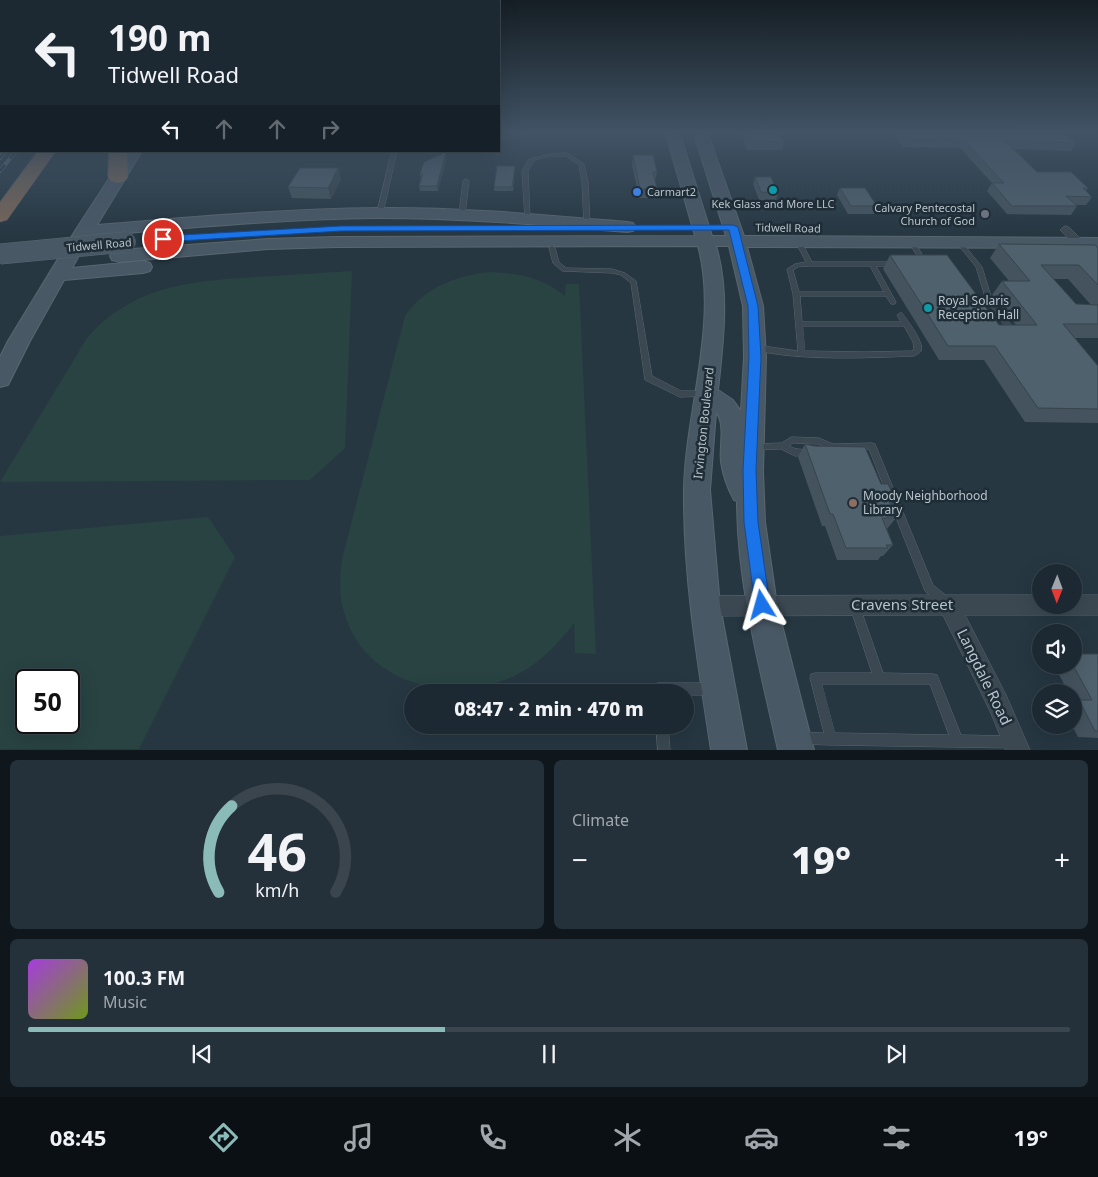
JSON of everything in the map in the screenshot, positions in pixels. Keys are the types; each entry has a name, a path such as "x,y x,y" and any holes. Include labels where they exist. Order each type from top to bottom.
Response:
{"highway":[{"path":"0,216 36,166"},
{"path":"118,166 118,178"}],"main road":[{"path":"0,380 20,341 84,231 126,166"},
{"name":"Irvington Boulevard","path":"682,166 710,257 714,297 707,394 701,436 697,490 705,606 729,750"},
{"path":"712,166 735,234 753,306 751,522 762,605 795,744"},
{"path":"106,271 91,262 102,242 125,242 229,220 380,213 462,214 587,224 622,234"},
{"name":"Tidwell Road","path":"735,234 798,241 916,237 959,242 1072,236 1098,230"},
{"path":"84,231 125,242"},
{"path":"60,275 197,262 288,256 512,253 552,248 622,234"},
{"name":"Tidwell Road","path":"0,254 125,242 231,247 336,242 622,234 916,237 1072,236 1098,243"},
{"name":"Tidwell Road","path":"0,267 125,242"},
{"path":"707,394 725,406 732,417 734,462 751,522"}],"street":[{"path":"1072,236 1098,263"},
{"name":"Langdale Road","path":"949,605 998,702 1016,746"},
{"name":"Cravens Street","path":"705,606 1098,605"}],"lane":[{"path":"380,213 391,166"},
{"path":"527,218 525,170 528,166"},
{"path":"581,166 585,182 587,224"},
{"path":"462,214 466,181"},
{"path":"802,354 796,294 790,269 797,265 810,264 911,263 918,260 920,256 916,237"},
{"path":"798,241 810,264"},
{"path":"959,242 979,267 988,300 1010,328"},
{"path":"552,248 556,263 564,270 583,272 612,271 623,274 634,282 648,378 680,394 707,394"},
{"path":"872,264 893,302"},
{"path":"796,294 888,294"},
{"path":"754,348 802,354 865,355 914,353 918,350 917,342 900,315"},
{"path":"800,324 906,324"},
{"path":"751,447 782,446 792,440 820,441 828,450 872,446 929,588 949,605"},
{"path":"782,446 794,453 814,453"},
{"path":"855,605 880,679"},
{"path":"831,739 815,678 933,679 957,741"},
{"path":"694,689 719,689"},
{"path":"663,734 664,750"},
{"path":"795,744 831,739 957,741 1016,746"}],"green space":[{"path":"352,271 345,448 310,480 0,482 87,338 105,320 124,307 144,296 187,284"},
{"path":"490,272 530,278 548,285 565,296 566,284 579,284 596,654 575,653 574,623 562,638 535,664 518,674 495,683 418,684 395,675 374,661 358,642 346,618 340,595 343,555 405,316 431,290 453,280"},
{"path":"208,517 235,557 139,749 0,749 0,536"}],"building":[{"path":"423,166 442,166 437,186 419,186 423,174 420,174"},
{"path":"497,166 515,166 512,187 494,187"},
{"path":"635,166 656,166 657,172 653,172 657,189 640,189"},
{"path":"988,166 1031,166 1037,172 1071,172 1088,188 1083,188 1092,197 1066,196 1077,206 1012,206 992,183 1004,183"},
{"path":"300,168 338,168 328,188 288,187"},
{"path":"755,177 771,177 778,193 761,192"},
{"path":"840,188 865,188 877,206 851,206"},
{"path":"999,244 1095,245 1098,248 1098,285 1079,265 1041,265 1076,304 1098,305 1098,324 1063,324 1098,366 1098,409 1038,408 995,346 948,346 890,255 947,255 999,325 1037,325 1002,281 1030,281"},
{"name":"Moody Neighborhood Library","path":"805,444 814,446 865,447 881,484 888,484 895,499 888,499 896,518 882,518 893,545 886,545 888,548 846,548 833,514 830,514"},
{"path":"1082,654 1098,654 1098,731 1095,731 1082,706 1082,700 1092,700 1078,674 1082,674"}],"railway":[{"path":"0,171 4,166"}],"place":[{"name":"Kek Glass and More LLC","path":"773,190"},
{"name":"Carmart2","path":"637,192"},
{"name":"Calvary Pentecostal Church of God","path":"985,214"},
{"name":"Royal Solaris Reception Hall","path":"928,308"},
{"name":"Moody Neighborhood Library","path":"853,503"}],"route":[{"path":"163,239 341,228 733,227 753,306 755,357 750,470 751,522 762,605"}]}
